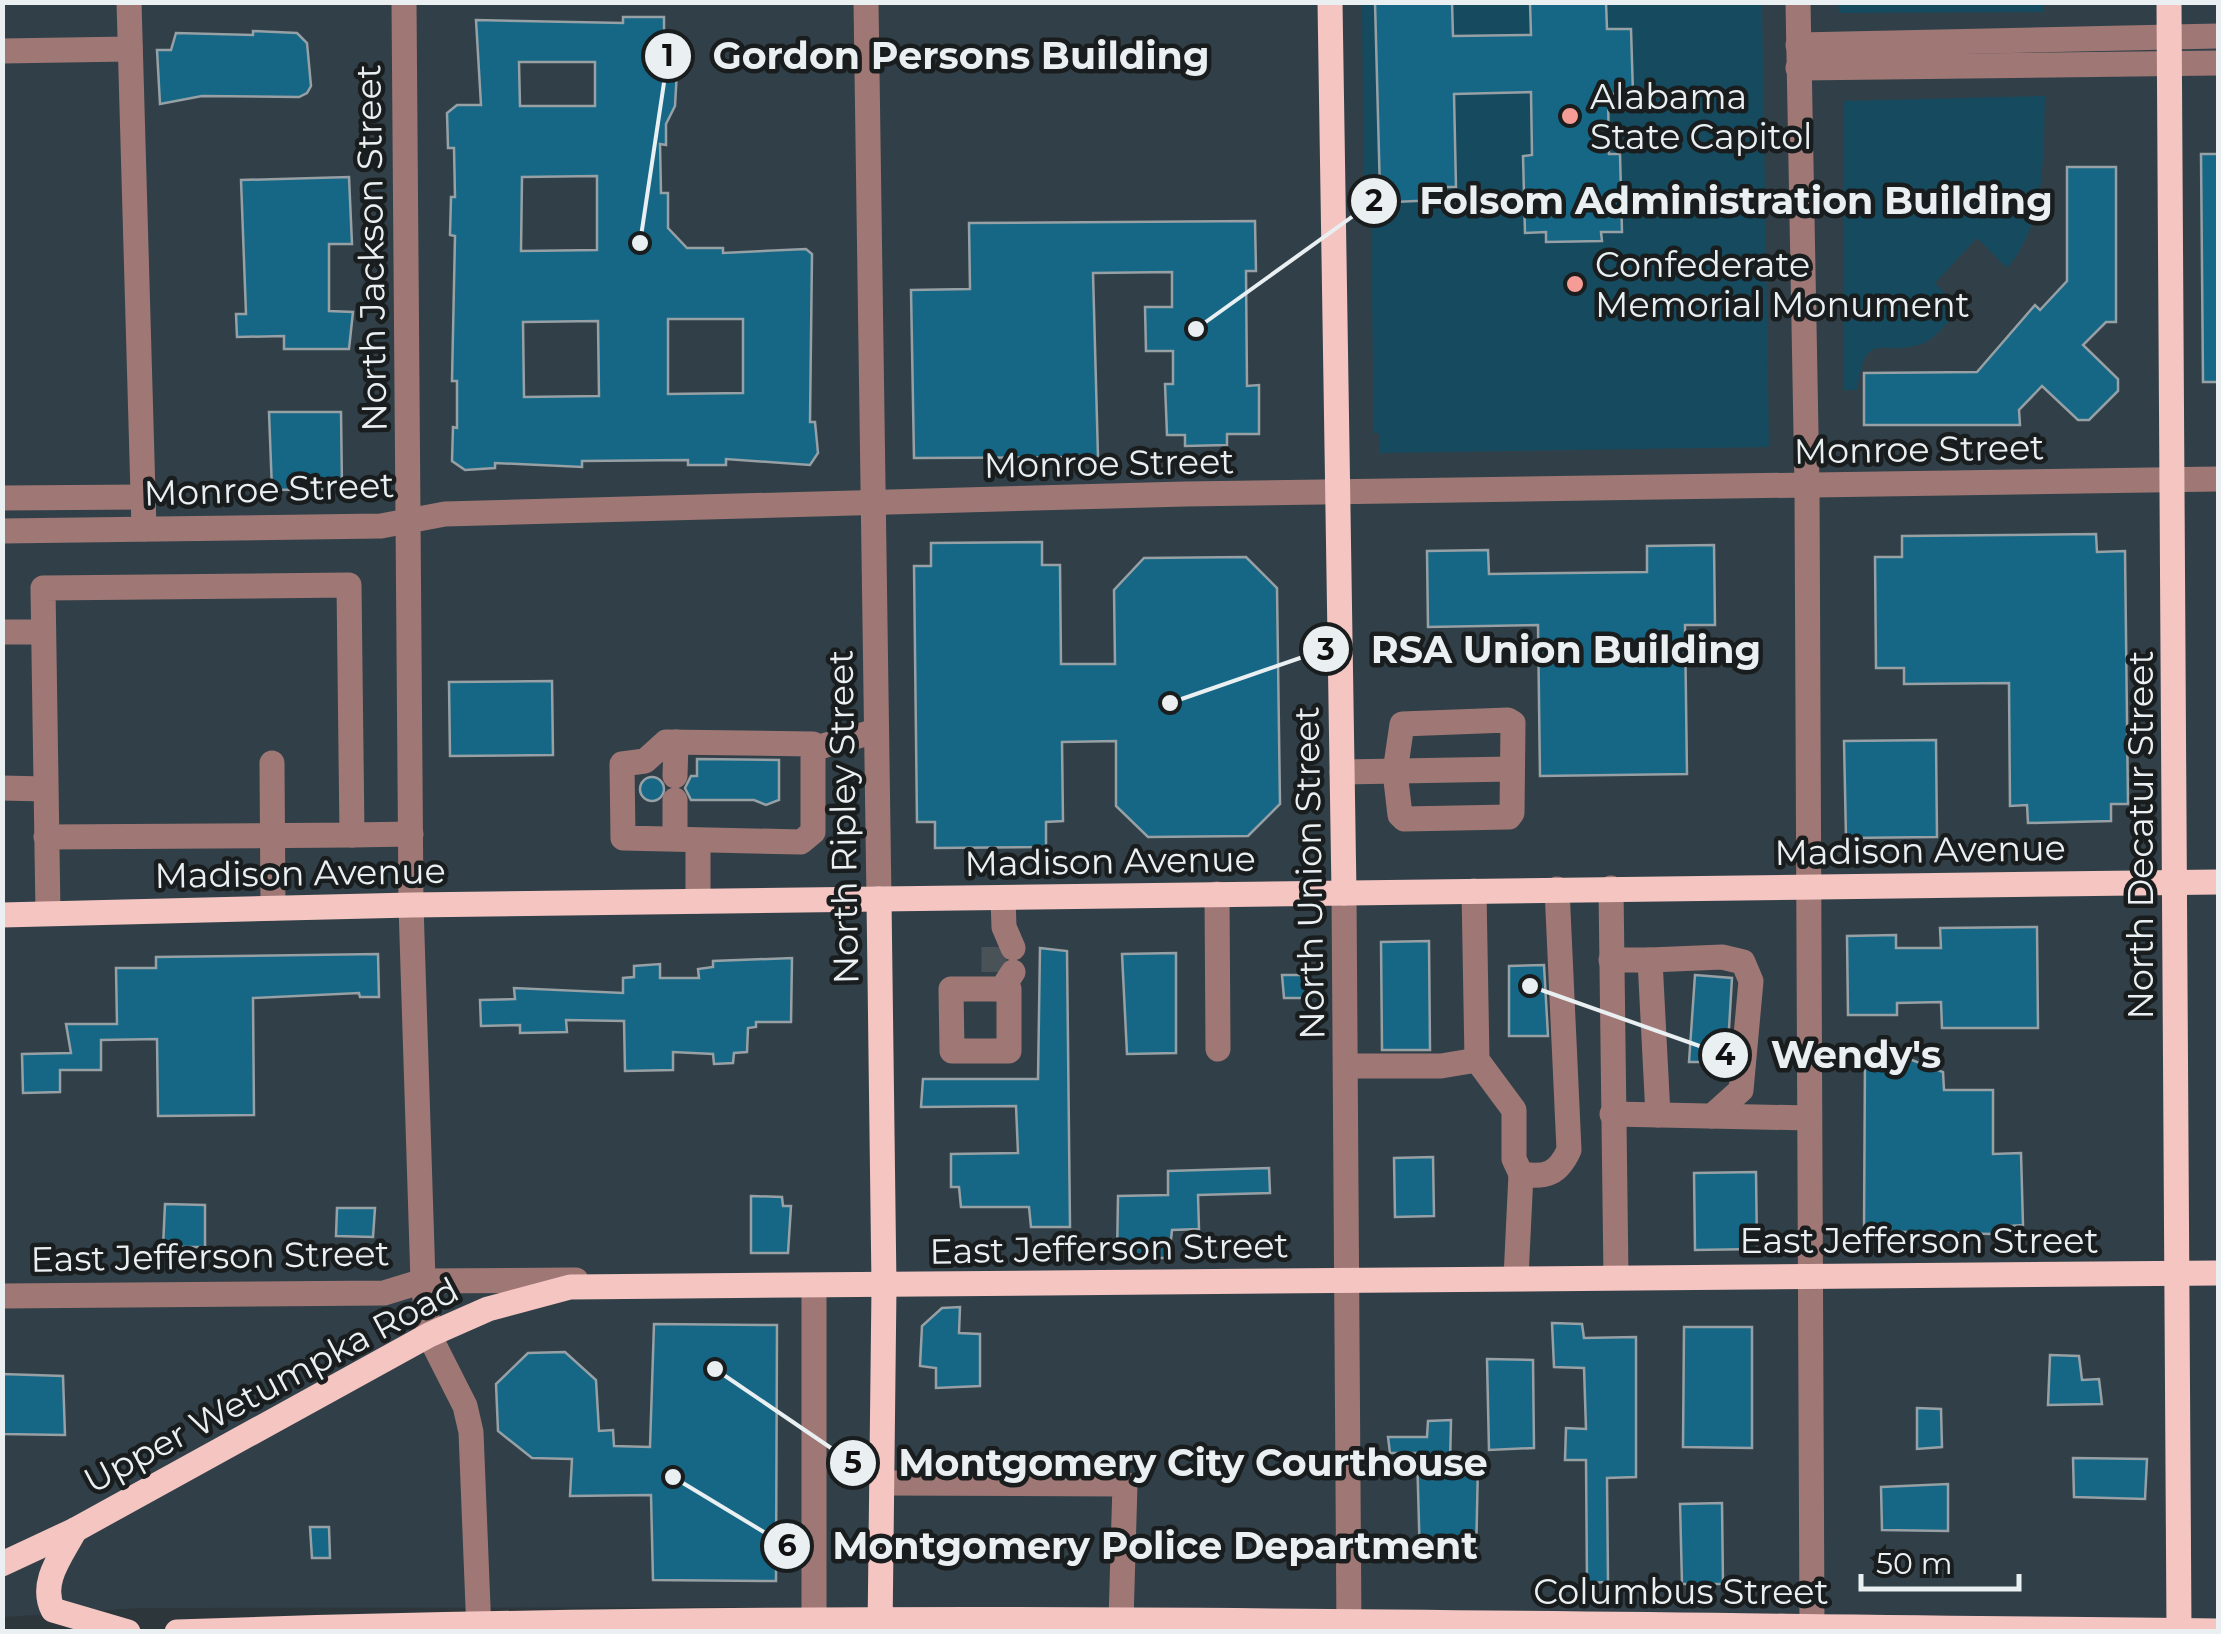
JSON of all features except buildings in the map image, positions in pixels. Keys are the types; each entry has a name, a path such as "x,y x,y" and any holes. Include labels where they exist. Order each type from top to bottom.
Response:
{"main road":[{"name":"North Union Street","path":"1330,2 1344,892"},
{"name":"North Decatur Street","path":"2170,2 2179,1631"},
{"name":"Madison Avenue","path":"2,915 698,900 2218,882"},
{"name":"North Ripley Street","path":"879,899 884,1287 880,1626"},
{"name":"East Jefferson Street","path":"639,1286 884,1287 2218,1272"},
{"name":"Upper Wetumpka Road","path":"2,1564 75,1530 429,1335 530,1295 570,1287 639,1286"},
{"path":"75,1530 50,1579 46,1597 53,1610 128,1632"},
{"name":"Columbus Street","path":"479,1627 1121,1621 1352,1629 2218,1631"},
{"path":"177,1632 479,1627"}],"street":[{"path":"129,2 144,529"},
{"name":"North Jackson Street","path":"404,2 412,905 423,1282 429,1335 465,1406 470,1432 479,1627"},
{"name":"North Ripley Street","path":"866,2 879,899"},
{"path":"1798,2 1806,486 1812,1629"},
{"path":"1798,56 2170,50 2218,36"},
{"path":"2,51 130,49"},
{"path":"2170,50 2218,63"},
{"name":"Monroe Street","path":"2,531 380,526 445,514 872,502 2218,479"},
{"path":"2,498 143,497"},
{"path":"75,498 76,530"},
{"path":"48,914 42,588 349,585 352,835"},
{"path":"2,632 43,632"},
{"path":"1508,720 1513,723 1512,769 1509,817 1404,819 1395,772 1406,721 1508,720"},
{"path":"812,749 876,732"},
{"path":"666,742 812,744 812,749 813,832 801,842 624,838 622,764 645,761 666,742"},
{"path":"676,742 675,788 698,900"},
{"path":"272,763 273,908"},
{"path":"1342,772 1512,769"},
{"path":"2,788 46,789"},
{"path":"46,837 411,834"},
{"path":"1612,888 1616,1277"},
{"path":"1521,1174 1543,1178 1561,1168 1570,1150 1557,890"},
{"name":"North Union Street","path":"1344,892 1352,1629"},
{"path":"1474,892 1477,1060 1514,1110 1514,1158 1521,1174 1516,1278"},
{"path":"1217,894 1218,1049"},
{"path":"1003,898 1003,963"},
{"path":"1611,960 1722,958 1743,962 1751,981 1748,1053 1741,1090 1712,1116"},
{"path":"1650,960 1658,1115"},
{"path":"1346,1066 1441,1066 1477,1060"},
{"path":"1612,1114 1809,1118"},
{"name":"East Jefferson Street","path":"2,1296 384,1294 423,1282 582,1280 639,1286"},
{"path":"814,1286 814,1622"},
{"path":"882,1483 1125,1484 1121,1621"}],"shaded area":[{"path":"3,3 2218,3 2218,1631 1827,1614 855,1607 139,1608 3,1617"},
{"path":"1362,3 1762,3 1769,447 1380,453 1380,433 1374,433 1371,226 1364,213"},
{"path":"1838,3 2044,3 2044,12 1839,13"},
{"path":"2045,96 2040,187 2030,230 2020,250 2007,268 1977,238 1935,283 1960,309 1924,343 1871,351 1865,357 1857,390 1843,390 1844,101"}],"tunnel":[{"path":"994,947 994,973"}],"place":[{"name":"Alabama State Capitol","path":"1570,116"},
{"name":"Gordon Persons Building","path":"640,243"},
{"name":"Confederate Memorial Monument","path":"1575,284"},
{"name":"Folsom Administration Building","path":"1196,329"},
{"name":"RSA Union Building","path":"1170,703"},
{"name":"Wendy's","path":"1530,986"},
{"name":"Montgomery City Courthouse","path":"715,1369"},
{"name":"Montgomery Police Department","path":"673,1477"}]}
